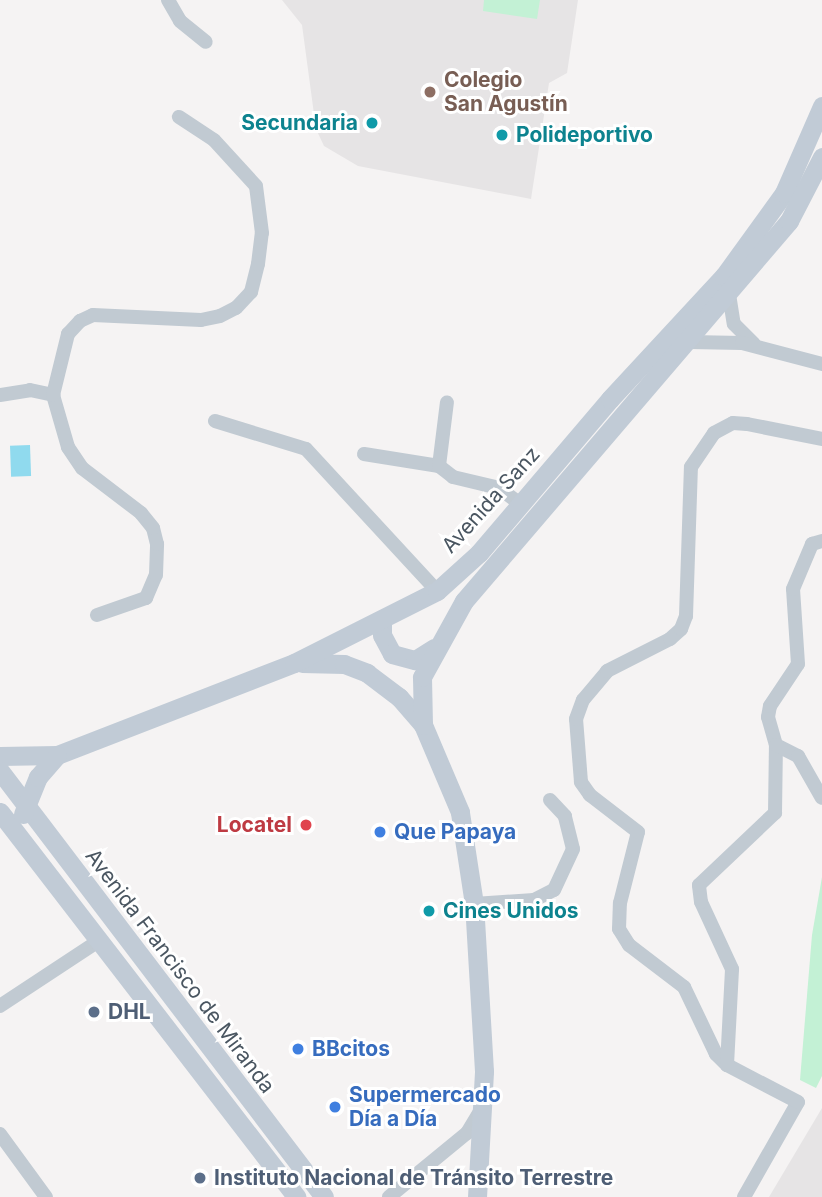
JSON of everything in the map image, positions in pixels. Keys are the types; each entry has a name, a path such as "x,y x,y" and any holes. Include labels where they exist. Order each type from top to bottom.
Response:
{"street":[{"path":"168,0 180,21 206,42"},
{"name":"Avenida Sanz","path":"57,755 294,663 382,622 437,591 479,552 724,276 784,193 822,106"},
{"path":"97,615 146,598 156,575 157,544 153,528 141,513 82,468 68,447 53,395 59,354 80,321 93,316 201,320 236,308 251,292 262,233 256,186 214,141 179,117"},
{"path":"423,725 422,677 435,647 464,601 690,342 789,221 822,157"},
{"path":"729,294 734,324 758,347"},
{"path":"690,342 758,347 822,364"},
{"path":"0,395 30,390 53,395"},
{"path":"439,466 447,401"},
{"path":"215,421 306,449 437,591"},
{"path":"744,1197 799,1102 727,1065 716,1054 684,988 629,945 619,929 620,903 638,832 590,795 581,782 576,719 588,693 607,671 670,639 681,628 686,616 691,467 713,433 733,424 747,424 822,439"},
{"path":"364,454 439,466 453,477 499,488 520,504"},
{"path":"727,1065 732,969 701,902 699,885 775,813 776,745 768,718 770,706 799,664 793,589 811,544 822,541"},
{"path":"382,622 387,650 398,657 415,660 435,647"},
{"path":"294,663 332,662 367,673 399,697 423,725 460,811 474,904 482,993 483,1107 477,1197"},
{"path":"776,745 798,756 822,798"},
{"path":"0,756 57,755"},
{"path":"29,846 22,826 26,805 38,777 57,755"},
{"name":"Avenida Francisco de Miranda","path":"0,771 324,1197"},
{"path":"474,904 534,900 554,890 573,849 565,816 550,800"},
{"path":"0,812 29,846 296,1197"},
{"path":"0,1006 100,940"},
{"path":"389,1197 467,1133 483,1107"},
{"path":"0,1134 46,1197"}],"shaded area":[{"name":"Colegio San Agustín","path":"282,0 578,0 567,73 549,83 531,199 358,166 324,146 316,129 302,25"},
{"path":"822,1108 822,1197 769,1197"}],"green space":[{"path":"484,0 540,0 537,19 483,11"},
{"path":"822,877 822,1076 816,1088 800,1080 812,935"}],"water":[{"path":"30,445 31,476 11,477 10,446"}],"place":[{"name":"Colegio San Agustín","path":"430,92"},
{"name":"Secundaria","path":"372,123"},
{"name":"Polideportivo","path":"502,135"},
{"name":"Locatel","path":"306,825"},
{"name":"Que Papaya","path":"380,832"},
{"name":"Cines Unidos","path":"429,911"},
{"name":"DHL","path":"94,1012"},
{"name":"BBcitos","path":"298,1049"},
{"name":"Supermercado Día a Día","path":"335,1107"},
{"name":"Instituto Nacional de Tránsito Terrestre","path":"200,1178"}]}
